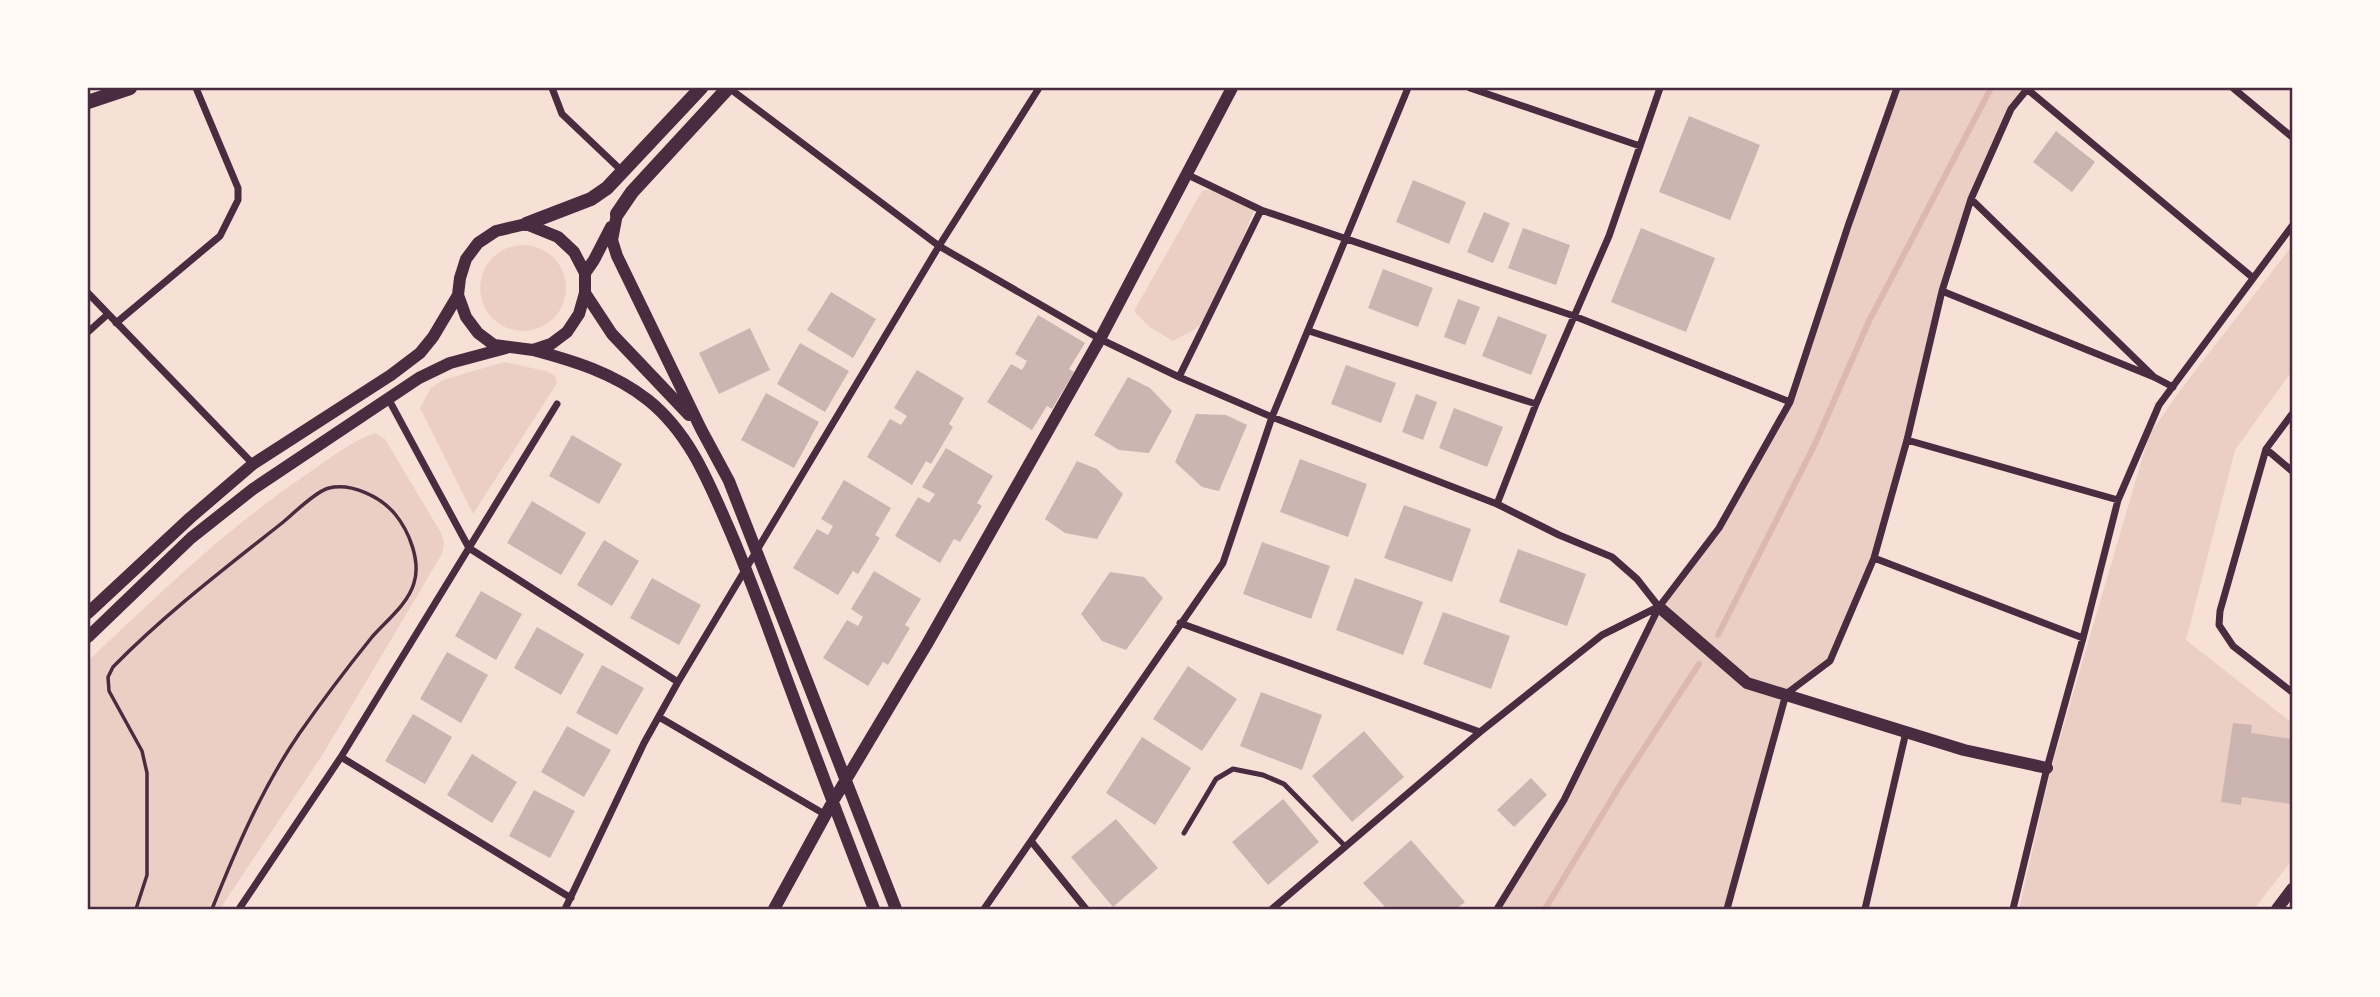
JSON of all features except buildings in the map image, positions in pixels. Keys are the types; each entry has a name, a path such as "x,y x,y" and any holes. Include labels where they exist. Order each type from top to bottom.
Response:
{"main road":[{"path":"88,102 130,88"},
{"path":"526,224 592,199 622,172 701,88"},
{"path":"617,214 632,192 729,88"}],"street":[{"path":"116,323 212,245 229,222 237,200 238,188 196,88"},
{"path":"552,88 562,114 622,172"},
{"path":"729,88 939,246 1100,339 1272,417 1497,504 1559,536 1612,557 1637,579 1658,607 1747,683 1965,750 2047,768"},
{"path":"565,909 644,743 678,682 939,246 1039,88"},
{"path":"774,909 1100,339 1232,88"},
{"path":"984,909 1223,563 1272,417 1408,88"},
{"path":"1470,88 1640,146"},
{"path":"1497,504 1536,404 1609,236 1660,88"},
{"path":"1497,909 1564,800 1658,607 1719,528 1790,402 1897,88"},
{"path":"1727,909 1786,694 1830,661 1874,558 1907,440 1942,291 1971,199 2011,109 2027,88 2252,277"},
{"path":"2233,88 2292,137"},
{"path":"1185,174 1261,210 1574,316 1790,402"},
{"path":"1971,199 2154,377"},
{"path":"1179,377 1261,210"},
{"path":"585,273 617,214"},
{"path":"617,214 612,240 617,256 729,481 896,909"},
{"path":"88,613 190,517 253,464 391,375 420,353 433,337 458,295 466,259 478,243 496,231 526,224 558,237 573,252 585,273 585,293 579,314 568,332 551,344 533,350"},
{"path":"2013,909 2047,768 2118,500 2159,405 2292,226"},
{"path":"1942,291 2173,387"},
{"path":"88,293 253,464"},
{"path":"585,293 612,334 701,429"},
{"path":"458,295 466,317 478,333 494,345 533,350 582,363 614,378 648,400 687,442 699,461 746,568 829,809 874,909"},
{"path":"88,332 108,314"},
{"path":"1309,331 1536,404"},
{"path":"88,637 191,538 242,497 419,379 450,363 510,347"},
{"path":"389,400 469,548 678,682"},
{"path":"239,909 341,757 557,404"},
{"path":"2292,414 2266,449 2220,611 2219,625 2233,646 2292,692"},
{"path":"1907,440 2118,500"},
{"path":"2266,449 2292,471"},
{"path":"1874,558 2083,638"},
{"path":"1272,909 1480,732 1602,635 1658,607"},
{"path":"1180,623 1480,732"},
{"path":"659,717 829,809"},
{"path":"1864,909 1906,732"},
{"path":"341,757 571,898"},
{"path":"1031,841 1086,909"},
{"path":"2279,909 2292,889"}],"lane":[{"path":"1184,833 1216,779 1233,769 1264,775 1284,784 1346,847"}],"path":[{"path":"136,909 147,875 148,773 142,751 109,691 108,677 113,667 207,582 325,489 346,486 385,505 395,514 407,535 417,564 414,583 407,597 371,638 298,735 255,808 212,909"}],"shaded area":[{"path":"1897,88 2028,88 2011,109 1971,199 1942,291 1874,558 1830,661 1786,694 1727,909 1497,909 1564,800 1659,607 1719,528 1790,402"},
{"path":"1214,188 1249,202 1254,211 1209,317 1192,331 1173,341 1151,328 1134,311 1202,191"},
{"path":"523,245 547,252 559,264 566,288 559,312 547,324 523,331 499,324 487,312 480,288 487,264 499,252"},
{"path":"2292,246 2292,371 2235,450 2186,640 2292,723 2292,860 2254,909 2019,909 2050,772 2149,435 2181,389"},
{"path":"504,362 546,371 555,376 557,383 473,514 420,408 431,388 443,380"},
{"path":"375,433 385,439 444,542 442,554 323,754 220,909 88,909 88,661 194,563 249,517 340,451"}],"waterway":[{"path":"1718,635 1815,444 1869,321 1991,88"},
{"path":"1545,909 1622,782 1699,664"}]}
